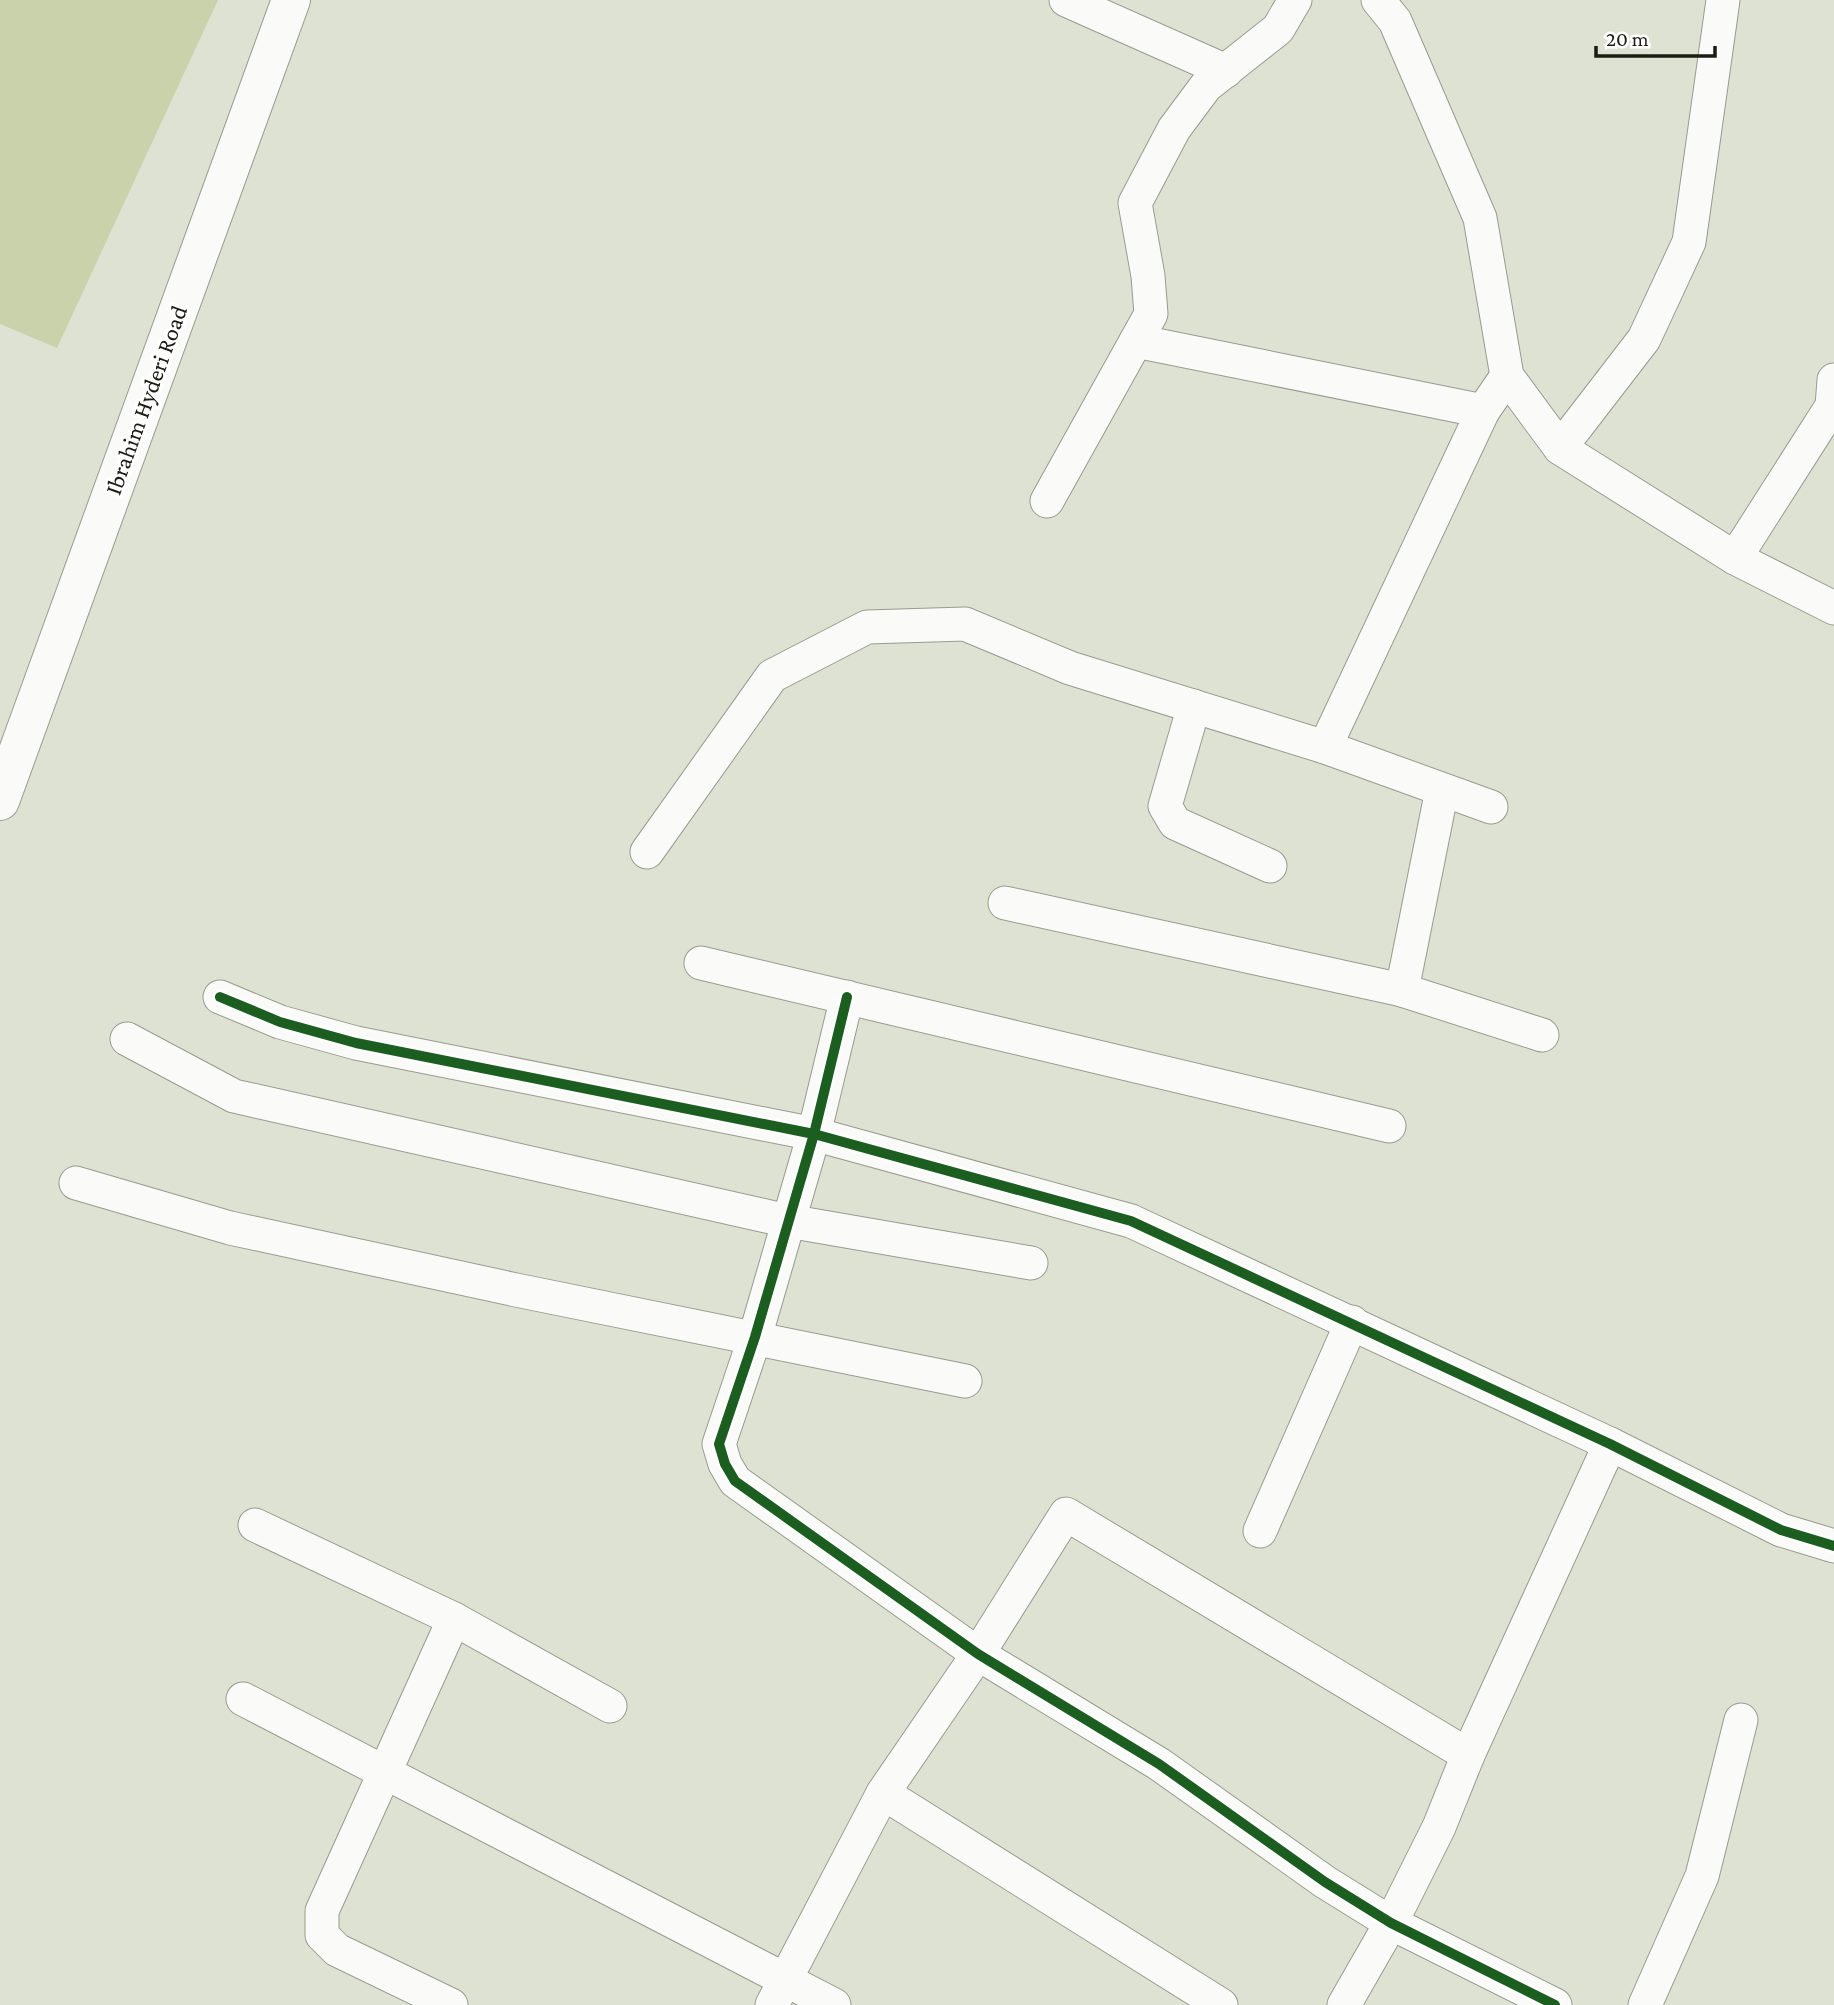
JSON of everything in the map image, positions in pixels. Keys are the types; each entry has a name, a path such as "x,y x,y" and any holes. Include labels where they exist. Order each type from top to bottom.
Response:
{"main road":[{"name":"Ibrahim Hyderi Road","path":"0,801 292,0"}],"street":[{"path":"1066,0 1226,71"},
{"path":"1047,501 1151,314 1148,276 1135,203 1174,129 1206,86 1278,29 1295,0"},
{"path":"1378,0 1395,21 1480,218 1507,376 1560,448 1735,558 1834,608"},
{"path":"1560,448 1644,339 1689,242 1723,0"},
{"path":"1136,341 1483,411"},
{"path":"1325,747 1483,411 1507,376"},
{"path":"1735,558 1832,406 1834,380"},
{"path":"647,852 772,676 867,627 965,624 1070,668 1325,747 1491,807"},
{"path":"1194,706 1165,806 1175,823 1270,866"},
{"path":"1402,990 1442,790"},
{"path":"1004,903 1402,990 1542,1035"},
{"path":"701,962 1390,1126"},
{"path":"220,997 280,1022 356,1043 814,1134 1131,1221 1611,1444 1781,1530 1834,1546"},
{"path":"847,997 814,1134 755,1337 719,1444 725,1464 735,1481 978,1654 1158,1764 1325,1882 1391,1923 1555,2005"},
{"path":"127,1039 234,1096 788,1221 1031,1263"},
{"path":"76,1183 230,1228 516,1290 965,1381"},
{"path":"1260,1531 1352,1322"},
{"path":"1343,2005 1391,1923 1439,1827 1468,1755 1611,1444"},
{"path":"779,1992 883,1793 978,1654 1066,1514 1468,1755"},
{"path":"255,1525 454,1619 610,1706"},
{"path":"451,2005 337,1950 323,1935 322,1911 454,1619"},
{"path":"243,1699 385,1772 779,1992 834,2005"},
{"path":"1645,2005 1702,1876 1741,1720"},
{"path":"883,1793 1221,2005"}],"green space":[{"path":"0,0 218,0 57,348 0,324"}],"cycle path":[{"path":"220,997 280,1022 356,1043 814,1134 1131,1221 1610,1444 1781,1530 1834,1546"},
{"path":"847,997 814,1134 755,1337 719,1444 725,1464 735,1481 978,1654 1159,1764 1325,1882 1391,1923 1555,2005"}]}
